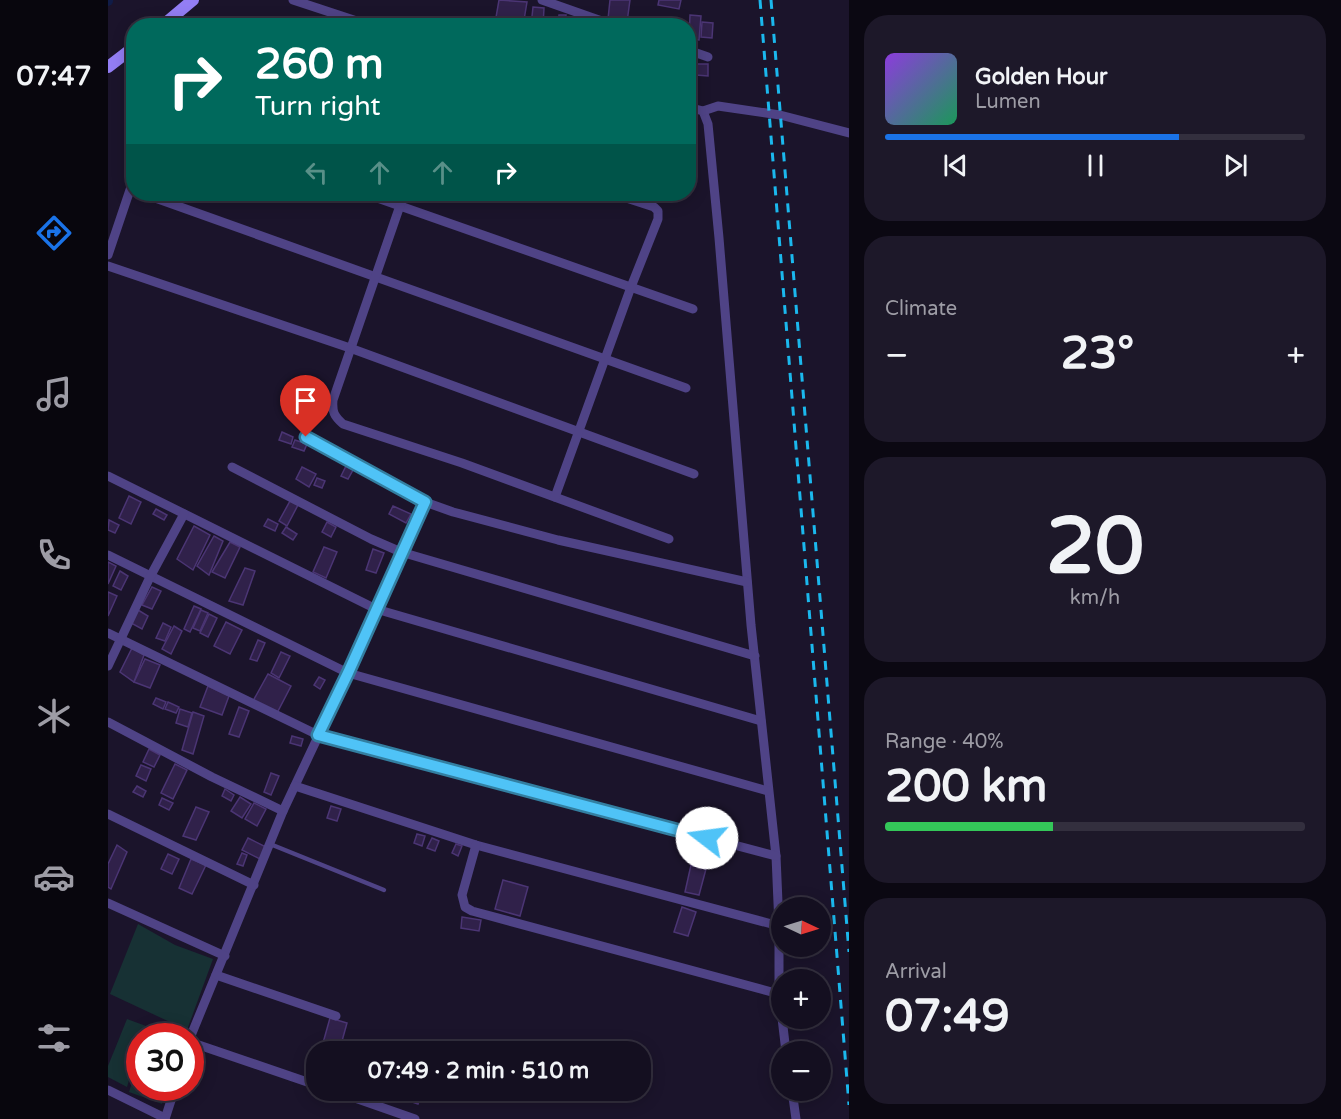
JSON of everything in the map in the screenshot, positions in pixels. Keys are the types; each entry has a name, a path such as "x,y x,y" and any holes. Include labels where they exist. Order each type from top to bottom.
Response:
{"street":[{"path":"172,18 193,0"},
{"path":"293,0 348,18"},
{"path":"542,0 593,18"},
{"path":"108,67 126,53"},
{"path":"696,53 708,57"},
{"path":"696,109 718,106 770,114 849,133"},
{"path":"696,109 708,124 747,582 776,856 778,897"},
{"path":"108,255 128,201"},
{"path":"164,201 686,388"},
{"path":"386,201 693,309"},
{"path":"402,201 333,400 332,411 336,418 343,424 462,463 669,539"},
{"path":"555,497 658,219 658,212 654,207 636,201"},
{"path":"108,266 350,348 694,474"},
{"path":"306,437 425,502 453,512 558,540 747,582"},
{"path":"232,467 371,539 401,552 755,656"},
{"path":"108,476 376,609 761,721"},
{"path":"197,1023 284,811 425,502"},
{"path":"108,666 150,577 184,514"},
{"path":"108,555 348,673 768,792"},
{"path":"108,633 318,735 776,856"},
{"path":"108,722 212,777 284,811"},
{"path":"296,786 476,844 771,924"},
{"path":"108,814 254,885"},
{"path":"476,844 462,895 465,907 472,911 771,992"},
{"path":"108,903 225,956"},
{"path":"216,975 336,1016"},
{"path":"204,1045 306,1081"},
{"path":"108,1090 165,1118 171,1101"},
{"path":"363,1101 415,1119"},
{"path":"794,1101 796,1119"}],"lane":[{"path":"270,844 384,890"}],"green space":[{"path":"138,924 175,945 213,959 190,1023 172,1023 110,994"},
{"path":"127,1019 138,1023 126,1023 126,1086 108,1077 108,1066"}],"building":[{"path":"499,0 527,2 524,18 496,18"},
{"path":"610,0 630,0 628,18 608,18"},
{"path":"659,0 681,0 679,9 658,5"},
{"path":"533,7 544,8 543,18 532,18"},
{"path":"690,15 701,16 699,40 696,40 696,18 690,18"},
{"path":"702,22 713,23 712,38 701,37"},
{"path":"696,64 708,64 708,76 696,75"},
{"path":"282,432 293,437 291,444 279,440"},
{"path":"295,440 307,444 304,451 292,447"},
{"path":"346,466 353,470 348,479 341,476"},
{"path":"302,467 316,474 309,487 296,479"},
{"path":"317,478 325,481 322,488 314,485"},
{"path":"129,496 141,502 131,524 119,518"},
{"path":"290,501 298,505 287,526 279,521"},
{"path":"393,506 411,514 406,523 389,514"},
{"path":"156,509 167,515 164,520 153,514"},
{"path":"268,519 278,524 275,531 264,526"},
{"path":"109,520 119,525 115,533 108,530"},
{"path":"327,522 336,527 331,537 322,532"},
{"path":"194,526 210,535 193,570 177,559"},
{"path":"286,527 297,534 293,540 282,533"},
{"path":"214,536 223,541 209,575 197,566"},
{"path":"230,542 240,547 225,578 212,572"},
{"path":"324,547 337,552 326,578 313,572"},
{"path":"373,549 384,553 376,573 366,570"},
{"path":"108,562 116,566 108,584"},
{"path":"245,568 255,571 243,605 229,601"},
{"path":"120,571 128,576 121,590 113,586"},
{"path":"152,587 161,591 152,609 142,605"},
{"path":"108,592 117,596 108,616"},
{"path":"194,606 201,609 190,632 184,629"},
{"path":"138,610 148,616 142,629 131,623"},
{"path":"201,610 208,613 200,631 193,628"},
{"path":"209,614 217,618 208,637 200,633"},
{"path":"226,622 242,630 230,654 214,646"},
{"path":"163,623 171,627 165,641 156,638"},
{"path":"174,626 182,631 171,654 162,649"},
{"path":"258,640 265,643 257,661 250,659"},
{"path":"132,648 144,655 134,682 120,672"},
{"path":"281,652 290,656 279,678 271,673"},
{"path":"145,659 160,665 150,688 134,682"},
{"path":"268,674 291,686 277,713 253,701"},
{"path":"319,677 325,680 320,689 314,685"},
{"path":"208,686 229,696 222,715 200,707"},
{"path":"156,698 166,702 163,709 153,704"},
{"path":"168,702 179,707 176,713 165,709"},
{"path":"239,707 249,711 239,737 229,734"},
{"path":"180,709 192,713 188,727 176,723"},
{"path":"193,712 204,716 193,754 182,750"},
{"path":"292,736 303,739 301,746 290,743"},
{"path":"149,749 160,755 154,767 143,762"},
{"path":"175,764 187,770 173,799 161,793"},
{"path":"141,765 151,769 146,781 136,776"},
{"path":"271,773 279,776 271,795 264,792"},
{"path":"137,786 146,791 143,797 133,792"},
{"path":"225,789 234,795 231,801 222,796"},
{"path":"240,797 251,804 242,818 231,811"},
{"path":"162,798 173,803 169,810 159,805"},
{"path":"254,803 266,809 257,826 245,819"},
{"path":"331,806 341,809 337,821 327,818"},
{"path":"196,807 209,812 196,840 183,836"},
{"path":"417,834 425,836 422,846 414,843"},
{"path":"248,838 266,847 260,859 242,850"},
{"path":"432,838 439,841 435,851 427,848"},
{"path":"456,844 462,846 458,856 452,853"},
{"path":"117,845 127,852 111,889 108,887 108,864"},
{"path":"242,853 247,855 243,866 237,864"},
{"path":"168,854 179,859 172,874 161,869"},
{"path":"191,859 206,865 192,894 179,888"},
{"path":"691,865 706,869 699,895 685,892"},
{"path":"503,880 528,887 520,916 495,909"},
{"path":"682,907 696,912 688,936 674,932"},
{"path":"462,917 481,920 479,931 461,928"},
{"path":"330,1018 347,1023 342,1041 324,1041"}],"railway":[{"path":"760,0 849,1105"},
{"path":"771,0 849,952"}],"route":[{"path":"306,437 425,502 318,735 707,838"}]}
